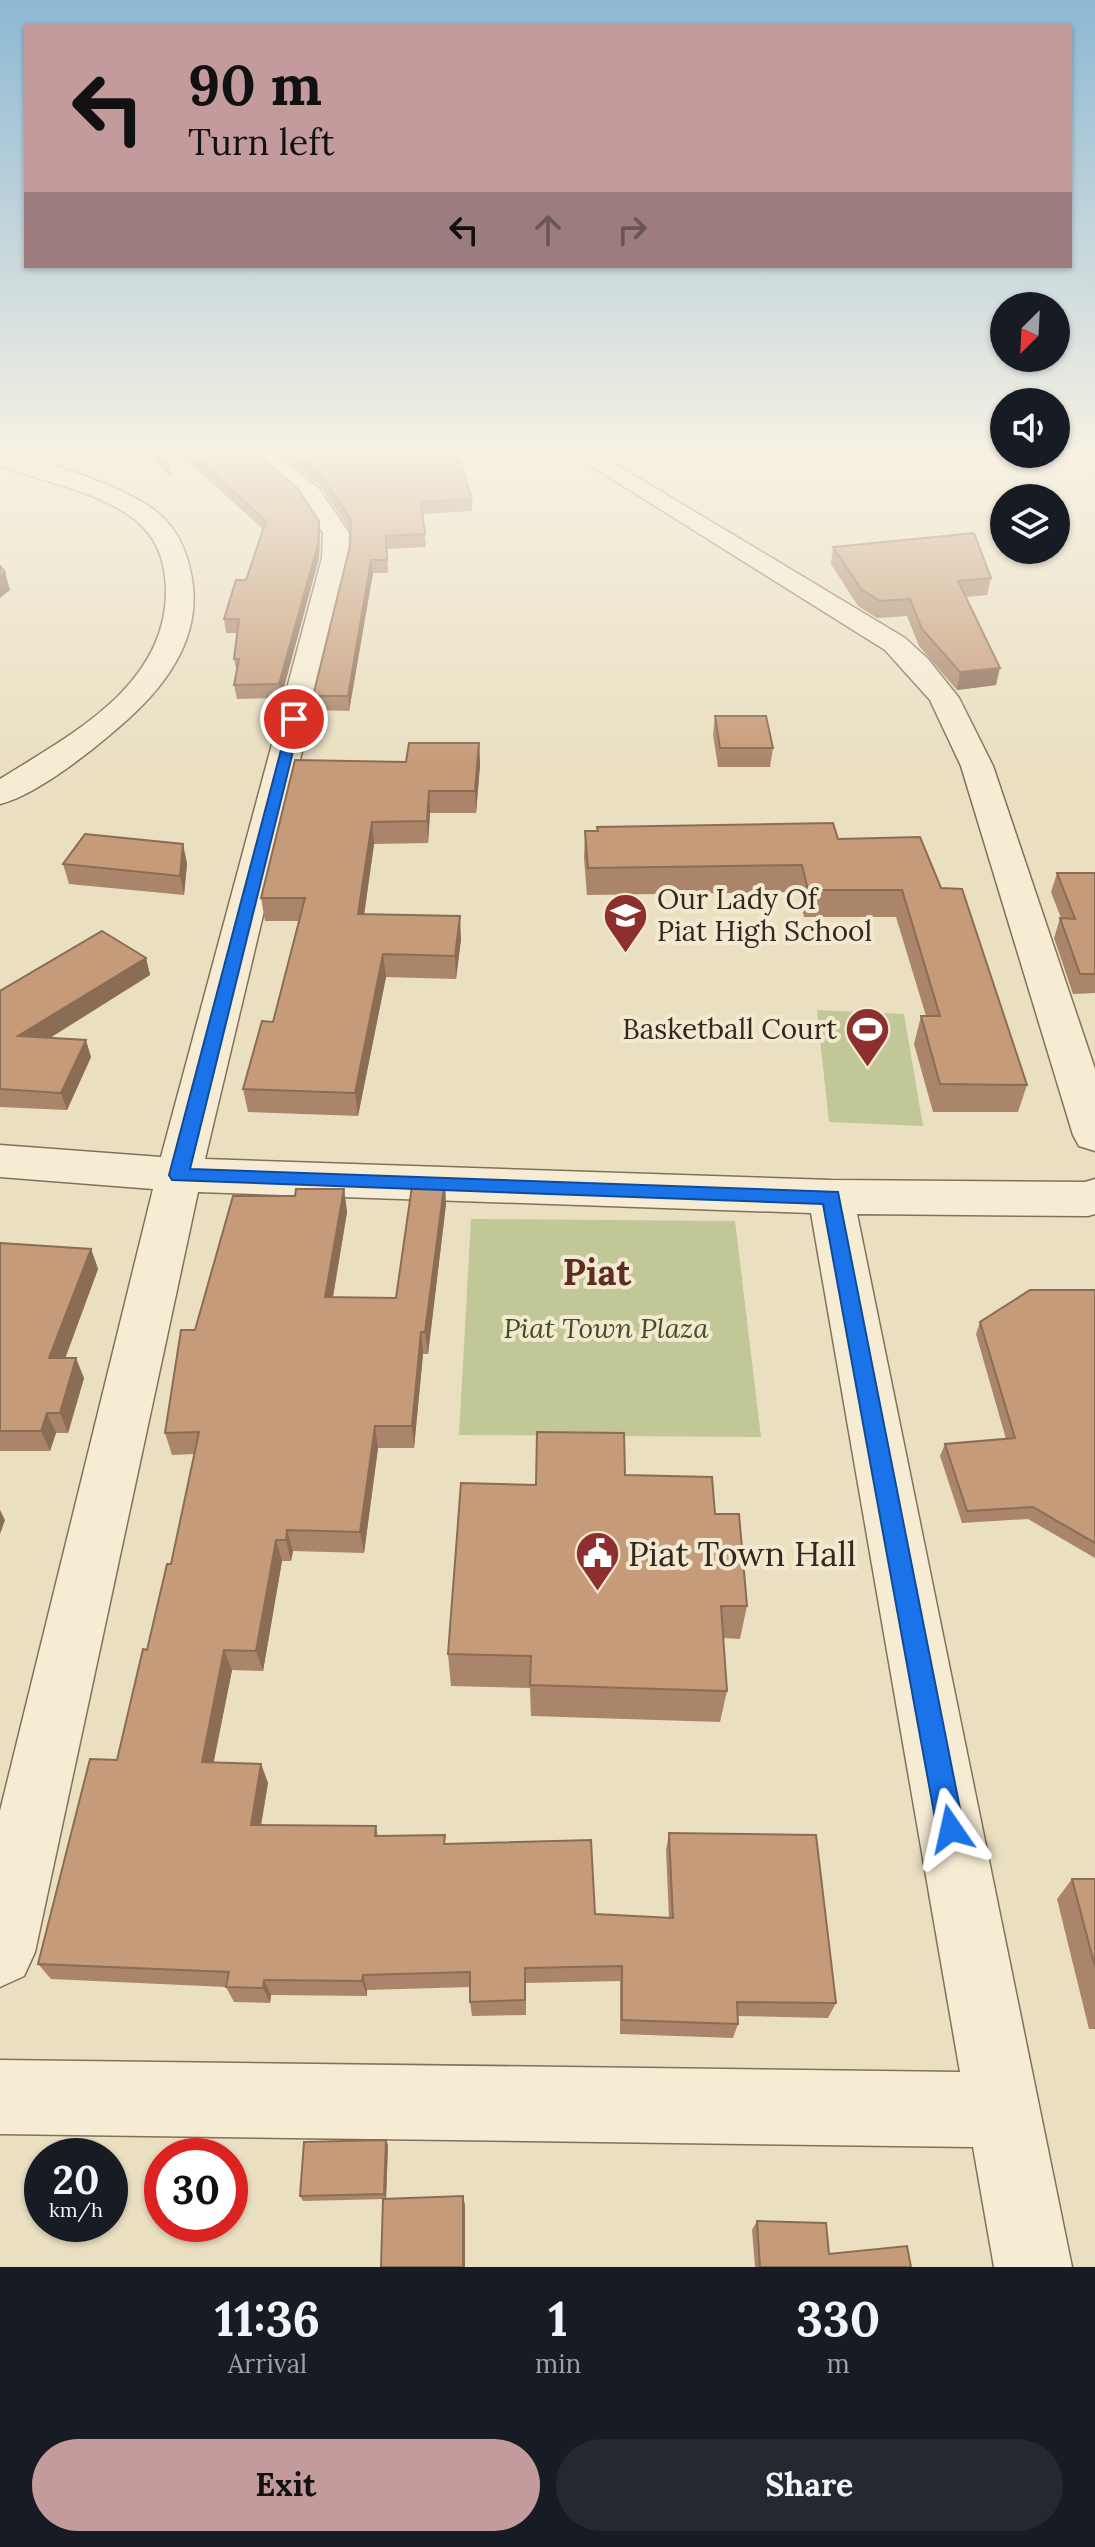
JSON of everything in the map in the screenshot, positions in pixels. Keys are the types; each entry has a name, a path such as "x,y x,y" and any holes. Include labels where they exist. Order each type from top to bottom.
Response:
{"street":[{"path":"0,794 88,737 151,685 180,624 180,586 174,553"},
{"path":"0,1952 179,1175 335,553"},
{"path":"745,553 895,644 918,665 944,698 977,766 1095,1135"},
{"path":"0,1161 179,1175 831,1197 1088,1199 1095,1196"},
{"path":"831,1197 1033,2267"},
{"path":"0,2097 1005,2110"}],"green space":[{"name":"Basketball Court","path":"817,1010 904,1014 923,1126 829,1122"},
{"name":"Piat Town Plaza","path":"471,1219 735,1221 761,1437 459,1435"}],"building":[{"path":"255,553 316,553 279,684 234,685 239,659 234,659 239,619 224,619 236,580 246,580"},
{"path":"348,553 387,553 387,560 371,560 348,696 313,696"},
{"path":"837,553 981,553 991,578 958,581 1000,668 960,672 922,629 910,599 880,601 861,589"},
{"path":"715,716 766,716 773,748 720,748"},
{"path":"409,743 479,743 475,791 429,791 427,821 372,822 358,914 460,916 455,956 383,954 355,1093 243,1089 262,1021 273,1022 305,898 261,898 295,760 406,762"},
{"path":"833,823 838,839 920,837 941,888 962,889 1027,1085 940,1084 921,1016 940,1016 902,890 808,890 802,865 588,868 585,831 598,831 597,827"},
{"path":"85,834 183,844 180,876 63,864"},
{"path":"1057,873 1095,873 1095,974 1080,974 1060,918 1075,919"},
{"path":"102,931 146,958 18,1036 86,1040 61,1093 0,1089 0,991"},
{"path":"413,1179 445,1180 425,1332 421,1332 412,1426 375,1426 360,1532 287,1530 286,1540 276,1540 256,1651 224,1650 202,1762 261,1764 251,1825 376,1826 375,1836 445,1835 444,1844 591,1840 595,1914 673,1918 669,1833 816,1835 836,2003 737,2002 738,2024 622,2020 622,1966 525,1968 525,2000 470,2002 470,1972 363,1975 362,1981 264,1980 263,1988 226,1987 229,1972 38,1964 90,1759 117,1760 143,1649 147,1650 167,1564 171,1564 199,1432 165,1433 181,1330 195,1330 233,1196 295,1196 296,1189 344,1189 325,1297 396,1298"},
{"path":"0,1243 91,1249 49,1358 76,1358 60,1413 47,1413 41,1431 0,1431"},
{"path":"1030,1290 1095,1290 1095,1543 1033,1507 967,1511 945,1444 1015,1438 980,1322"},
{"name":"Piat Town Hall","path":"537,1432 624,1433 625,1475 712,1477 715,1514 739,1514 747,1606 721,1606 727,1691 530,1685 531,1656 448,1654 461,1483 536,1485"},
{"path":"1072,1879 1095,1879 1095,1967"},
{"path":"386,2140 384,2194 300,2196 304,2142"},
{"path":"463,2196 463,2267 381,2267 383,2199"},
{"path":"757,2221 826,2223 829,2254 907,2246 911,2267 760,2267"}],"place":[{"name":"Our Lady Of Piat High School","path":"626,954"},
{"name":"Basketball Court","path":"868,1068"},
{"name":"Piat Town Hall","path":"597,1593"}],"district":[{"name":"Piat","path":"597,1272"}],"route":[{"path":"294,719 179,1175 831,1197 951,1829"}]}
